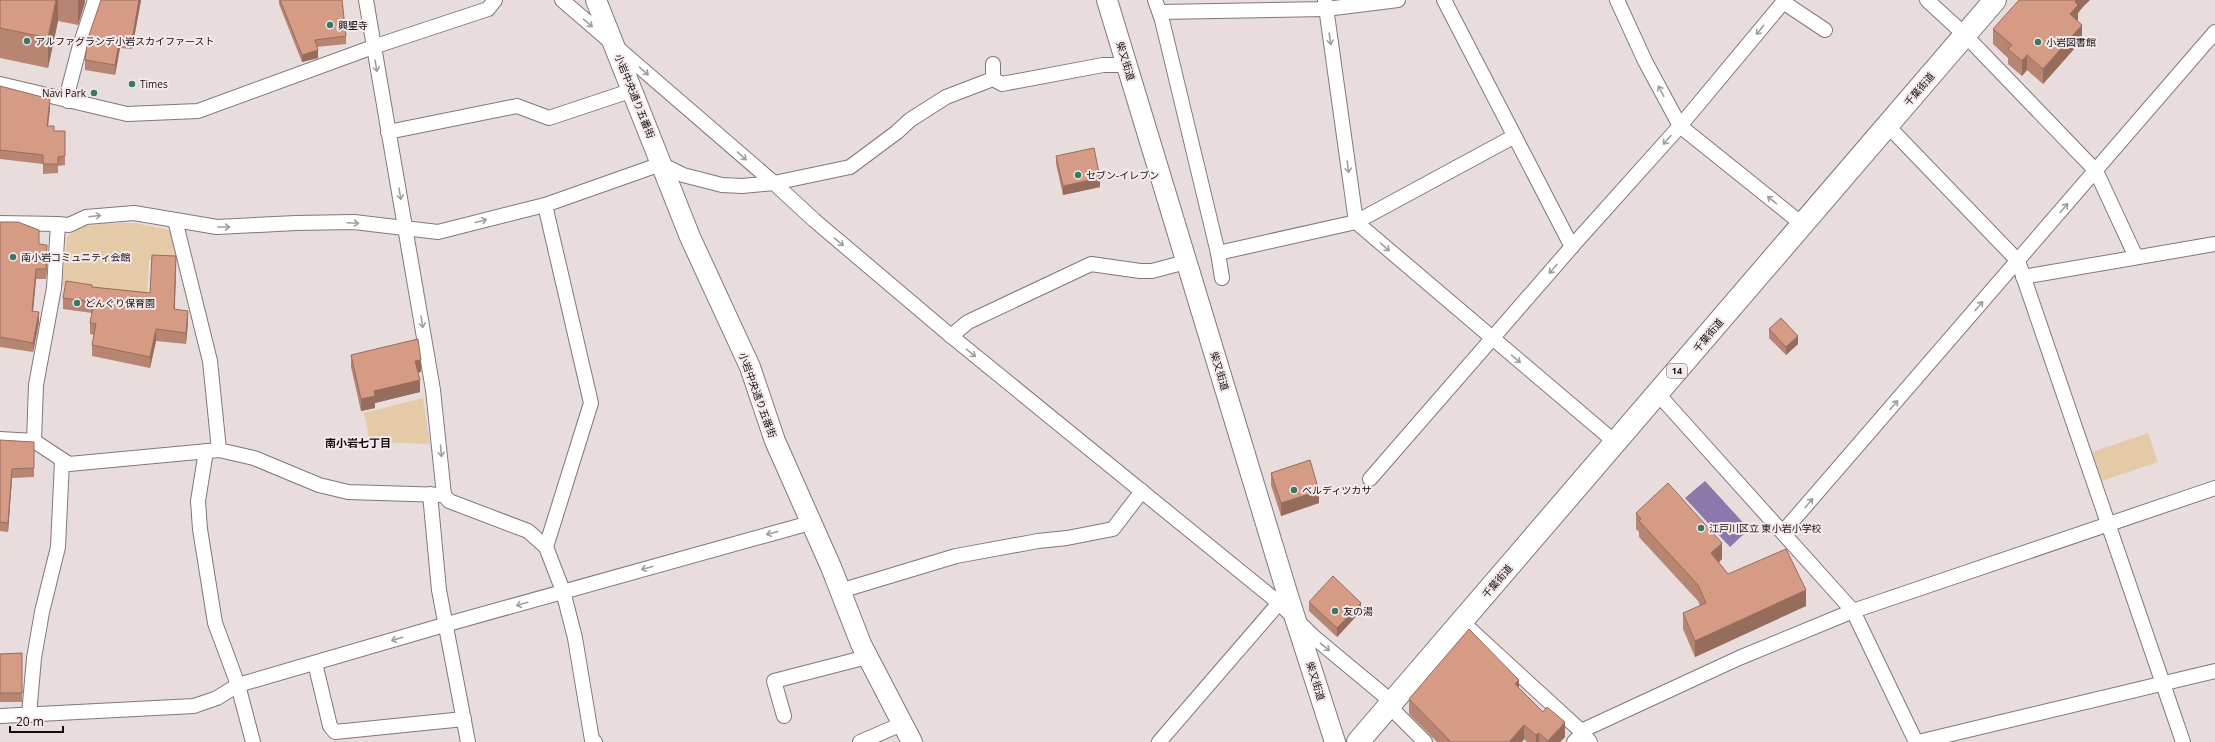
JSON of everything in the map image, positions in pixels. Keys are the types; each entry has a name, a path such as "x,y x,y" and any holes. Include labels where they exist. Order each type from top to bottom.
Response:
{"highway":[{"name":"千葉街道","path":"1358,742 1995,0"}],"street":[{"path":"68,101 68,95 79,48 95,0"},
{"path":"366,0 434,397 444,495 449,500 528,531 546,547 563,591 575,638 592,741"},
{"path":"0,84 127,114 198,111 373,47 488,9 495,0"},
{"path":"562,0 774,183 814,220 951,336 1279,603 1314,638 1391,704 1425,742"},
{"name":"小岩中央通り五番街","path":"596,0 690,237 750,367 775,441 867,657 912,742"},
{"name":"柴又街道","path":"1107,0 1186,262 1335,742"},
{"path":"1222,278 1218,253 1158,6 1326,5 1398,0"},
{"path":"1444,0 1513,137 1572,247"},
{"path":"1617,0 1645,61 1680,126 1802,224"},
{"path":"1927,0 1965,35 2096,171 2136,258"},
{"path":"1370,479 1572,247 1680,126 1784,1 1825,30"},
{"path":"1326,5 1356,222 1616,443"},
{"path":"1783,532 2215,32"},
{"path":"994,64 994,79"},
{"path":"994,79 1002,84 1102,65 1127,65"},
{"path":"0,222 69,225 86,217 109,214 134,214 217,227 296,222 354,222 438,232 545,205 661,164 683,175 722,185 742,186 774,183 850,167 897,132 910,120 946,97 963,90 982,85 994,79"},
{"path":"388,132 517,106 549,118 632,90"},
{"path":"1887,125 2018,261 2182,742"},
{"path":"1218,253 1356,222 1513,137"},
{"path":"545,205 591,403 546,547"},
{"path":"175,220 210,361 213,451 198,500 200,529 215,623 238,685 253,742"},
{"path":"34,441 36,385 54,288 58,224"},
{"path":"2023,277 2215,244"},
{"path":"951,336 968,322 1091,264 1140,271 1152,271 1186,262"},
{"path":"1658,394 1853,611 1917,742 2215,670"},
{"path":"0,439 34,441 62,461 69,464 213,451 254,458 319,485 348,492 444,495"},
{"path":"29,715 34,658 42,612 58,547 62,461"},
{"path":"1461,621 1582,737 1739,658 1853,611 2215,488"},
{"path":"840,591 956,556 1038,541 1067,538 1112,528 1142,491"},
{"path":"430,494 435,567 444,625 468,742"},
{"path":"0,716 194,706 217,698 238,685 563,591 810,523"},
{"path":"1160,742 1279,603"},
{"path":"784,716 774,681 867,657"},
{"path":"315,663 330,726 336,737 464,719"},
{"path":"860,742 902,724"}],"shaded area":[{"path":"135,223 170,230 177,261 149,260 147,299 62,286 67,237 85,226"},
{"path":"423,398 430,444 370,442 364,413"},
{"path":"2148,433 2158,462 2102,481 2092,452"},
{"path":"1705,481 1749,529 1730,547 1685,498"}],"building":[{"path":"0,0 56,0 48,38 0,28"},
{"path":"101,0 139,0 132,40 120,38 115,65 85,60 88,38"},
{"path":"280,0 342,0 346,36 315,40 318,50 302,55"},
{"name":"小岩図書館","path":"2019,0 2076,0 2075,2 2078,5 2070,14 2082,25 2043,69 2027,55 2022,61 2008,49 2012,45 1993,29"},
{"path":"0,86 50,99 47,126 54,126 54,131 65,131 65,156 58,157 58,164 43,164 43,155 0,150"},
{"name":"セブン-イレブン","path":"1094,148 1100,178 1063,186 1056,156"},
{"path":"0,222 18,222 39,230 39,244 47,245 46,269 36,269 32,311 39,312 33,343 0,337"},
{"path":"152,255 176,256 174,309 188,311 186,333 156,329 150,357 92,345 96,324 90,323 94,302 63,298 66,281 92,285 92,287 150,293"},
{"path":"1781,318 1798,336 1786,347 1769,329"},
{"path":"418,339 421,360 415,361 420,380 374,391 375,396 361,399 351,355"},
{"path":"0,440 34,442 34,468 12,469 8,523 0,522"},
{"path":"1310,460 1319,491 1281,503 1271,473"},
{"path":"1668,483 1722,543 1711,553 1728,574 1786,549 1806,590 1695,641 1683,613 1706,603 1698,585 1639,521 1641,519 1636,513"},
{"name":"友の湯","path":"1333,576 1361,603 1337,628 1309,602"},
{"path":"1469,629 1519,680 1515,684 1543,712 1547,707 1565,722 1548,741 1539,733 1536,735 1524,725 1509,742 1451,742 1409,699"},
{"path":"22,653 22,693 0,693 0,654"}],"place":[{"name":"興聖寺","path":"330,25"},
{"name":"アルファグランデ小岩スカイファースト","path":"27,41"},
{"name":"小岩図書館","path":"2038,42"},
{"name":"Times","path":"132,84"},
{"name":"Navi Park","path":"94,93"},
{"name":"セブン-イレブン","path":"1078,175"},
{"name":"南小岩コミュニティ会館","path":"13,257"},
{"name":"どんぐり保育園","path":"77,303"},
{"name":"ベルディツカサ","path":"1294,490"},
{"name":"江戸川区立 東小岩小学校","path":"1701,528"},
{"name":"友の湯","path":"1335,611"}],"district":[{"name":"南小岩七丁目","path":"358,443"}]}
